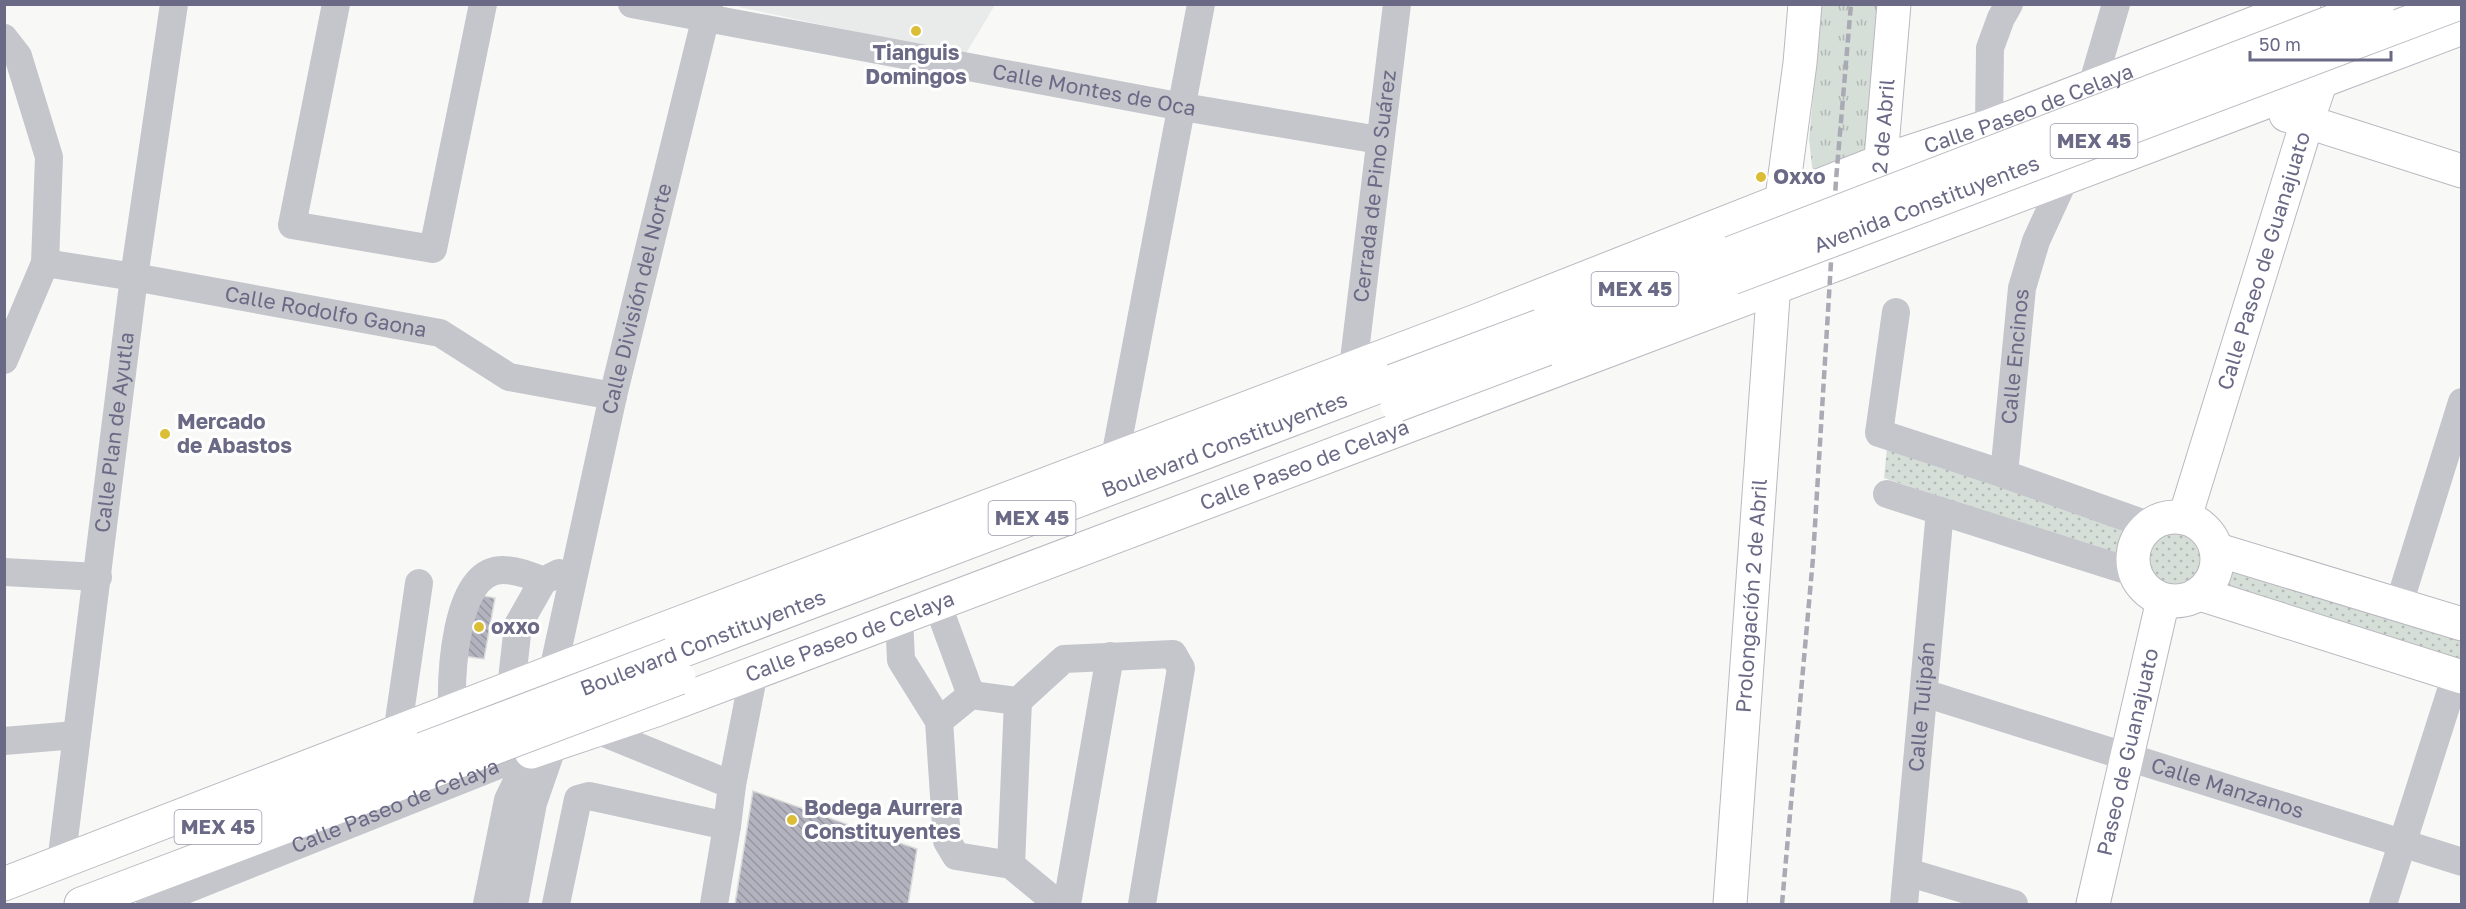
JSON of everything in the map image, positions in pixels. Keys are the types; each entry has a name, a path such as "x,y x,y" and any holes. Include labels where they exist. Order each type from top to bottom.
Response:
{"main road":[{"name":"Prolongación 2 de Abril","path":"1731,904 1780,203 1800,63 1805,4"},
{"name":"2 de Abril","path":"1877,249 1879,162 1894,4"},
{"name":"Calle Paseo de Celaya","path":"4,884 61,863 418,751 452,713 640,638 1353,368 1399,391 1499,392 1726,266 1780,203 1879,162 1989,126 2304,4"},
{"name":"Calle Paseo de Guanajuato","path":"2185,517 2345,4"},
{"name":"Avenida Constituyentes","path":"1399,391 1726,266 2378,4"},
{"name":"Avenida Constituyentes","path":"1726,266 2457,4"},
{"name":"Calle Paseo de Celaya","path":"543,748 656,710 937,603 1399,391 1476,321 1726,266 1774,287 2064,180 2462,28"},
{"path":"2261,104 2307,122 2462,171"},
{"name":"Boulevard Constituyentes","path":"14,904 418,751 675,666 1399,391"},
{"path":"2166,517 2185,517 2206,529 2218,550 2216,574 2200,594 2183,601 2163,600 2146,590 2134,573 2132,555 2137,539 2148,525 2166,517"},
{"path":"2218,550 2462,624"},
{"path":"2200,594 2458,676"},
{"name":"Paseo de Guanajuato","path":"2093,904 2163,600"},
{"name":"Boulevard Constituyentes","path":"81,904 418,751"}],"street":[{"name":"Calle Plan de Ayutla","path":"61,863 134,277 174,4"},
{"path":"336,4 292,225 433,249 483,4"},
{"name":"Calle Montes de Oca","path":"632,4 708,11 1183,107 1379,140"},
{"path":"1115,457 1201,4"},
{"name":"Cerrada de Pino Suárez","path":"1353,368 1397,4"},
{"path":"2009,4 1990,48 1989,126 1983,141 1981,168 1994,191 2014,198 2036,240"},
{"path":"2092,86 2116,4"},
{"name":"Calle División del Norte","path":"543,748 566,667 570,595 613,396 708,11"},
{"path":"2247,27 2260,38 2272,61 2273,83 2261,104"},
{"path":"4,38 18,56 49,157 45,263 4,360"},
{"name":"Calle Encinos","path":"2004,474 2022,288 2036,240 2064,180"},
{"name":"Calle Rodolfo Gaona","path":"45,263 440,333 509,377 613,396"},
{"path":"1896,312 1879,433 2148,525"},
{"path":"1476,321 1468,334 1466,362 1475,379 1484,388 1499,392"},
{"path":"2399,604 2462,402"},
{"path":"1887,494 2134,573"},
{"name":"Calle Tulipán","path":"1904,904 1940,511"},
{"path":"511,689 518,625 543,581 577,563"},
{"path":"484,772 488,754 487,736 479,724 469,717 452,713 451,672 463,609 473,589 485,576 501,570 524,573 543,581"},
{"path":"4,572 98,577"},
{"path":"418,751 419,583"},
{"path":"937,603 971,695"},
{"path":"899,617 901,660 939,721 947,841 956,856 1011,865 1059,904"},
{"path":"640,638 628,655 624,667 624,681 633,699 656,710"},
{"path":"1011,865 1018,701 1064,659 1173,654 1181,668 1142,904"},
{"path":"1067,904 1110,656"},
{"path":"714,904 732,785 754,672"},
{"path":"2383,904 2458,676"},
{"name":"Calle Manzanos","path":"1924,693 2462,862"},
{"path":"939,721 971,695 1018,701"},
{"path":"597,730 732,785"},
{"path":"4,741 76,735"},
{"path":"487,904 508,800 543,748"},
{"path":"514,904 543,748"},
{"name":"Calle Paseo de Celaya","path":"158,903 543,748"},
{"path":"556,904 579,799 589,796 727,826"},
{"path":"1907,872 2014,904"}],"shaded area":[{"name":"Tianguis Domingos","path":"739,4 995,5 965,55 739,7"}],"green space":[{"path":"1822,5 1887,5 1875,148 1813,174 1809,139"},
{"path":"1887,448 2125,529 2117,555 1884,478"},
{"path":"2186,529 2206,549 2204,568 2194,584 2169,593 2151,583 2142,564 2145,547 2159,533"},
{"path":"2224,560 2461,634 2461,665 2215,588 2224,575"}],"building":[{"name":"oxxo","path":"474,594 495,598 484,659 463,656"},
{"name":"Bodega Aurrera Constituyentes","path":"753,791 917,849 908,904 735,904"}],"railway":[{"path":"1782,904 1813,558 1836,180 1851,4"}],"place":[{"name":"Tianguis Domingos","path":"916,31"},
{"name":"Oxxo","path":"1761,177"},
{"name":"Mercado de Abastos","path":"165,434"},
{"name":"oxxo","path":"479,627"},
{"name":"Bodega Aurrera Constituyentes","path":"792,820"}]}
